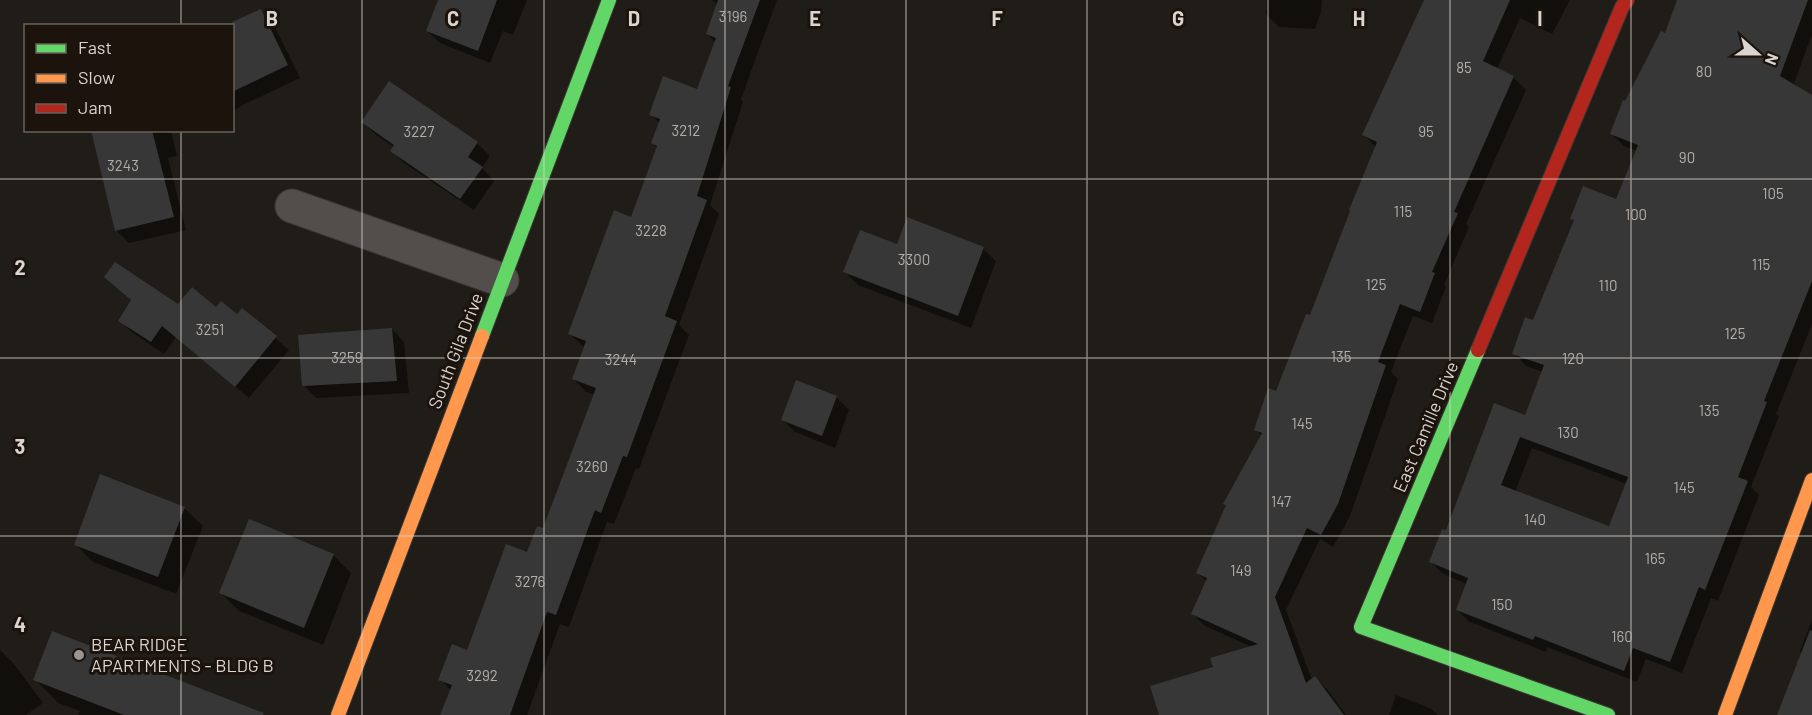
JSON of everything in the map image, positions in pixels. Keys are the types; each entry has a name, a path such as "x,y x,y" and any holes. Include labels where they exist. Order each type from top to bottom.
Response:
{"street":[{"name":"South Gila Drive","path":"339,715 609,0"},
{"name":"East Camille Drive","path":"1608,715 1361,627 1627,0"},
{"path":"292,206 502,280"},
{"path":"1725,715 1812,480"}],"building":[{"path":"438,0 497,0 478,51 426,31"},
{"path":"718,0 760,0 728,86 731,87 697,196 707,200 665,316 677,321 627,457 623,456 601,513 595,510 556,615 547,612 510,715 440,715 452,685 438,680 452,644 467,650 506,544 527,552 537,526 543,528 596,388 572,379 586,341 568,334 614,210 631,217 657,146 651,143 660,119 649,115 663,76 697,89 716,38 706,34"},
{"path":"1424,0 1510,0 1483,61 1514,76 1454,212 1458,213 1432,272 1435,273 1420,312 1400,304 1378,362 1386,365 1338,504 1321,535 1307,528 1275,597 1306,683 1315,676 1344,715 1159,715 1150,686 1213,667 1210,658 1258,644 1191,614 1207,578 1196,573 1226,505 1223,504 1262,433 1254,430 1268,388 1276,391 1306,314 1310,315 1377,142 1362,135"},
{"path":"1677,0 1808,0 1780,76 1812,95 1812,281 1764,401 1767,402 1738,477 1748,481 1705,590 1699,587 1670,662 1633,648 1624,671 1535,636 1533,640 1456,610 1468,578 1429,562 1442,529 1446,530 1494,403 1525,415 1544,365 1512,354 1525,317 1533,320 1574,220 1570,219 1583,186 1616,199 1638,145 1610,134 1623,100 1625,101 1661,31 1665,33","holes":["1520,437 1628,477 1609,526 1501,485"]},
{"path":"261,9 288,65 234,91 234,24 232,22"},
{"path":"389,81 478,142 468,157 483,167 460,199 390,151 394,145 361,122"},
{"path":"91,132 153,132 174,217 115,231"},
{"path":"907,217 984,247 958,316 843,272 860,230 897,244"},
{"path":"115,262 178,304 192,287 216,307 221,301 237,314 242,308 277,336 235,387 162,326 151,342 118,321 131,300 104,277"},
{"path":"392,328 397,381 302,386 298,335"},
{"path":"796,380 837,396 822,436 781,420"},
{"path":"100,474 185,507 158,577 74,545"},
{"path":"249,519 334,554 304,628 219,593"},
{"path":"1810,630 1812,631 1812,715 1777,715"},
{"name":"BEAR RIDGE APARTMENTS - BLDG B","path":"52,631 264,713 263,715 124,715 33,680"}],"traffic: fast":[{"path":"482,336 609,0"},
{"path":"1478,350 1361,627 1608,715"}],"traffic: slow":[{"path":"338,715 482,336"},
{"path":"1725,715 1812,480"}],"traffic: jam":[{"path":"1478,350 1622,7 1627,0"}],"place":[{"name":"BEAR RIDGE APARTMENTS - BLDG B","path":"79,655"}]}
